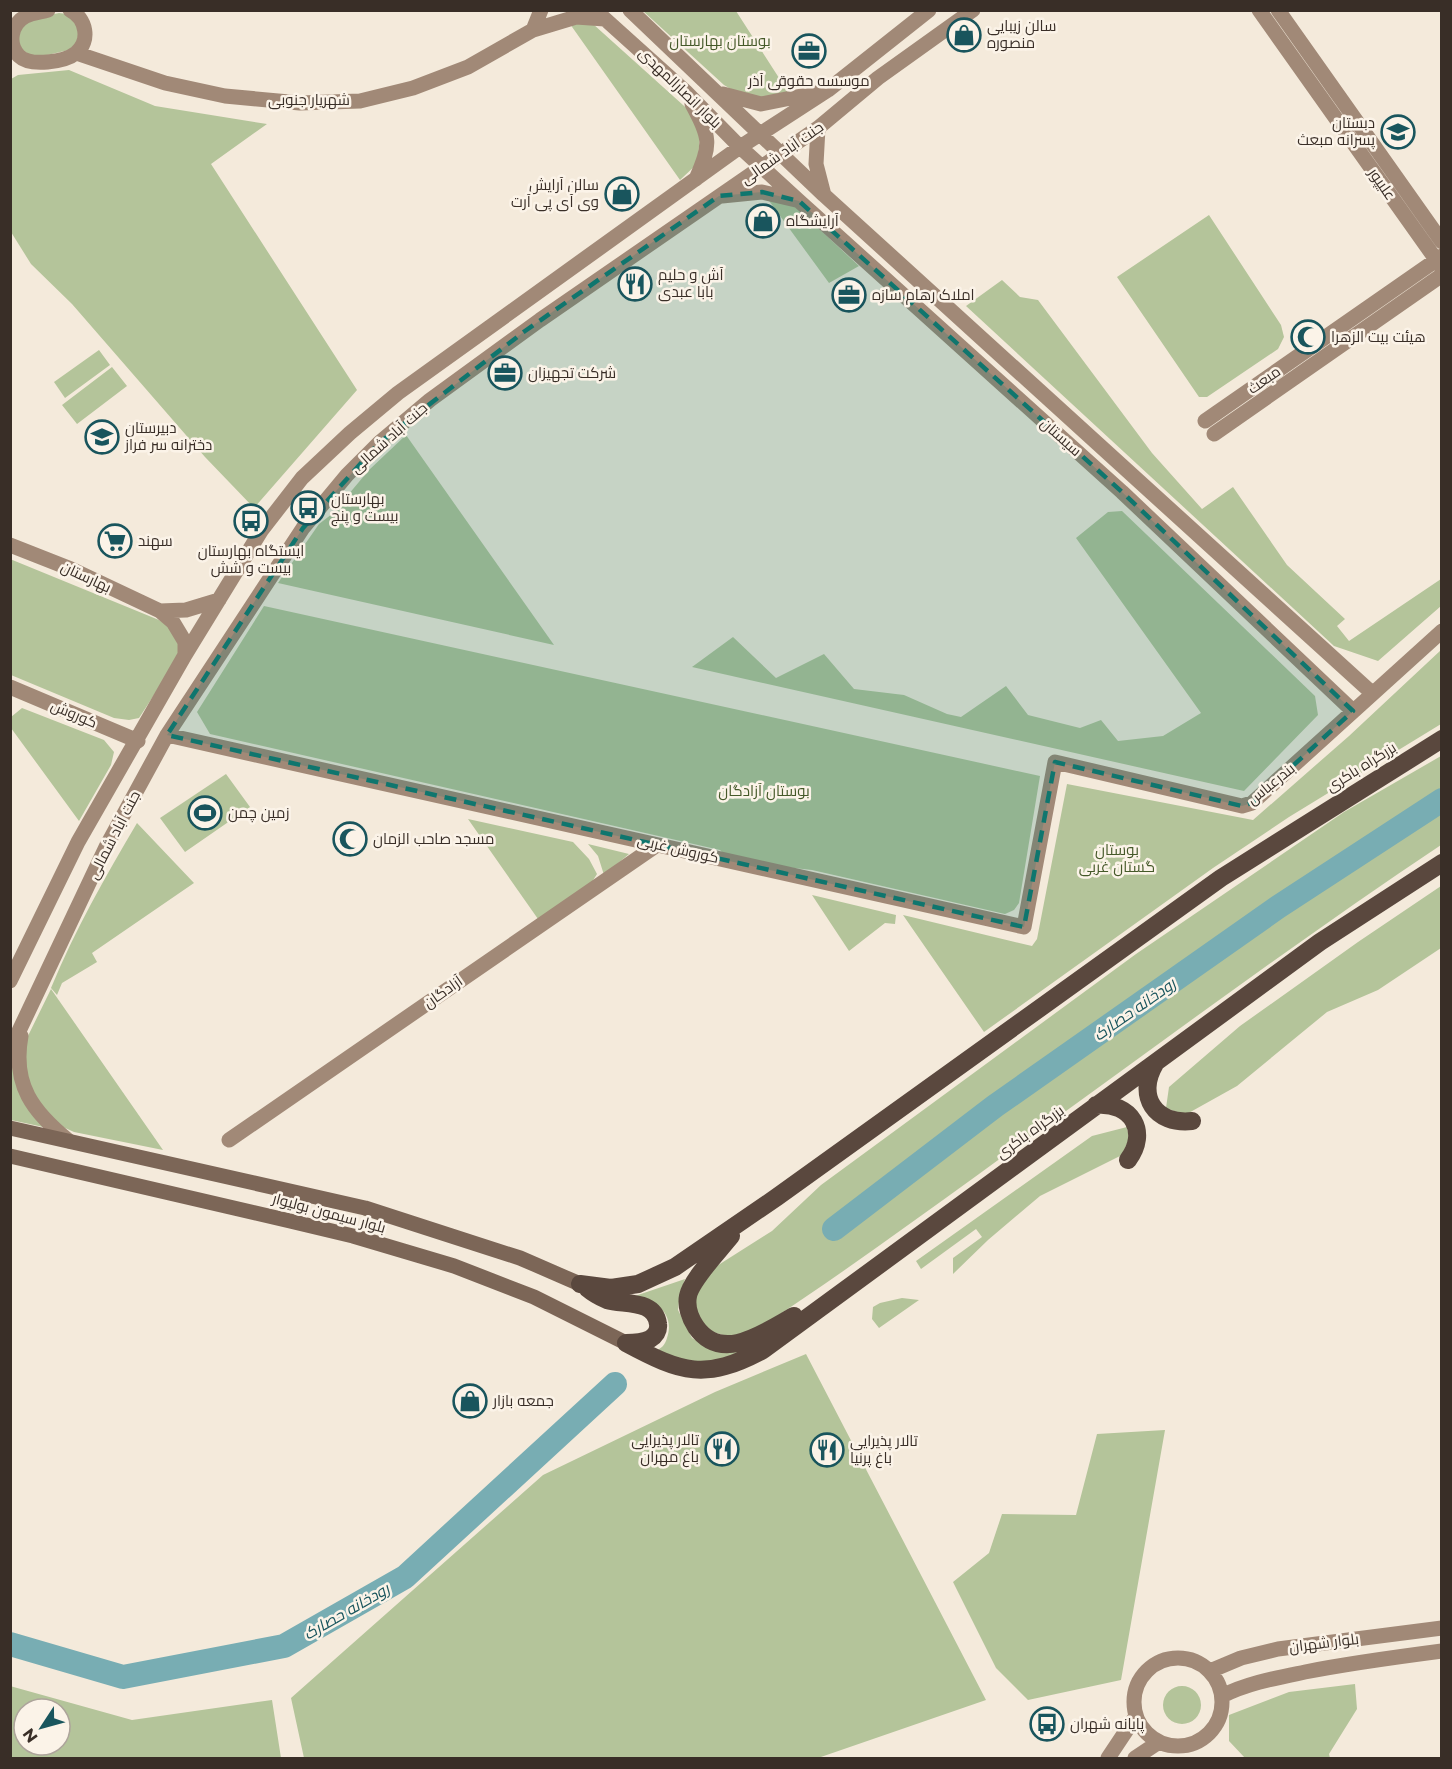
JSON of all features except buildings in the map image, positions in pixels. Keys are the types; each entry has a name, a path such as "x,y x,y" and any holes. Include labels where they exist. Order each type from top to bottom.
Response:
{"highway":[{"name":"بزرگراه باکری","path":"580,1284 611,1288 624,1287 651,1280 692,1256 1221,878 1442,739"},
{"name":"بزرگراه باکری","path":"626,1343 675,1367 687,1369 717,1370 763,1350 1320,942 1442,863"},
{"path":"1155,1064 1149,1073 1147,1084 1152,1106 1160,1115 1170,1120 1181,1123 1192,1122"},
{"path":"1096,1105 1107,1104 1118,1107 1127,1112 1133,1121 1137,1131 1137,1142 1128,1160"},
{"path":"744,1220 697,1278 687,1297 692,1321 710,1340 728,1345 740,1344 854,1283"},
{"path":"580,1284 597,1296 641,1305 656,1317 659,1325 658,1332 652,1338 637,1343 626,1343"}],"main road":[{"path":"48,10 15,18 12,43 16,61 42,62 69,57 76,53 85,40 86,32 76,16 94,10"},
{"path":"532,30 541,10"},
{"name":"بلوار انصارالمهدی","path":"630,10 782,154"},
{"name":"جنت آباد شمالی","path":"10,981 78,843 186,655 261,531 302,478 364,420 398,393 740,147 828,90 929,10"},
{"name":"جنت آباد شمالی","path":"10,1050 107,845 167,735 303,528 347,475 379,443 430,400 719,196 763,168 818,128 878,78 973,10"},
{"name":"علیپور","path":"1259,10 1440,261"},
{"name":"علیپور","path":"1278,10 1442,242"},
{"name":"شهریار جنوبی","path":"76,53 165,83 225,96 300,103 360,101 413,88 468,67 532,30 576,17 600,15"},
{"name":"بلوار انصارالمهدی","path":"600,15 685,91 763,168"},
{"path":"719,93 742,101 761,104 828,90"},
{"path":"685,91 699,116 708,147 695,181"},
{"path":"818,128 816,164 824,195"},
{"name":"سیستان","path":"782,154 824,195 1372,693"},
{"name":"سیستان","path":"763,168 1122,492 1353,711"},
{"path":"719,196 762,192 799,201"},
{"name":"مبعث","path":"1205,421 1440,261"},
{"name":"مبعث","path":"1214,434 1442,275"},
{"name":"بهارستان","path":"10,545 71,569 160,611 173,622 184,642 186,655"},
{"name":"بهارستان","path":"160,611 186,610 219,600"},
{"name":"بندرعباس","path":"1055,762 1242,806 1252,803 1442,631"},
{"name":"کوروش","path":"10,687 138,741"},
{"name":"کوروش غربی","path":"167,735 1024,927 1055,762"},
{"name":"آزادگان","path":"229,1140 657,844"},
{"path":"23,1024 18,1051 21,1079 28,1099 42,1117 69,1141"},
{"name":"بلوار سیمون بولیوار","path":"10,1128 365,1208 520,1258 580,1284"},
{"name":"بلوار سیمون بولیوار","path":"10,1156 353,1236 454,1266 534,1297 626,1343"},
{"name":"بلوار شهران","path":"1210,1671 1241,1658 1278,1649 1442,1628"},
{"name":"بلوار شهران","path":"1222,1696 1268,1679 1333,1666 1442,1651"},
{"path":"1171,1658 1185,1658 1210,1671 1218,1683 1222,1696 1220,1715 1211,1732 1187,1745 1173,1746 1159,1742 1149,1736 1136,1716 1134,1696 1138,1683 1146,1671 1157,1662 1171,1658"},
{"path":"1108,1758 1136,1716"},
{"path":"1135,1758 1159,1742"}],"highlighted area":[{"path":"762,192 799,201 1122,492 1353,711 1252,803 1242,806 1055,762 1024,927 167,735 303,528 379,443 525,331 719,196"}],"green space":[{"name":"بوستان بهارستان","path":"643,11 736,11 790,95 773,98 756,97 739,93 724,85"},
{"path":"59,13 67,14 79,28 77,43 69,50 34,58 20,48 17,33 25,20"},
{"path":"570,24 593,24 693,114 700,129 698,163 680,180"},
{"path":"69,70 155,106 267,124 211,164 357,390 254,508 205,457 72,304 31,264 11,232 11,79 18,75"},
{"path":"767,198 789,201 859,266 829,283"},
{"path":"1209,215 1281,325 1284,337 1278,349 1207,397 1199,397 1117,277"},
{"path":"1002,280 1020,297 1038,300 1152,453 1202,509 1233,487 1287,565 1345,619 1337,626 1349,641 1441,579 1441,606 1378,661 1334,646 966,306"},
{"path":"99,350 110,365 65,398 54,382"},
{"path":"112,367 127,386 77,424 62,405"},
{"path":"406,435 554,645 278,583 319,524 332,514 369,470"},
{"path":"1122,511 1315,696 1318,715 1244,791 692,667 733,637 776,678 824,654 854,689 904,695 947,714 961,717 1006,686 1028,715 1080,728 1101,720 1118,741 1163,736 1201,713 1076,538 1108,512"},
{"path":"10,559 159,620 173,629 181,642 178,658 139,718 129,720 114,718 11,675"},
{"name":"بوستان آزادگان","path":"264,606 1040,776 1019,903 1014,910 1005,914 812,870 730,861 720,850 210,734 197,712"},
{"name":"بوستان گستان غربی","path":"1441,650 1441,724 1289,817 1213,868 984,1032 903,915 1032,946 1037,939 1067,784 1253,820 1349,736"},
{"path":"22,708 104,740 114,752 111,765 79,821 11,728 11,717"},
{"path":"1441,756 1441,845 1266,966 890,1238 771,1320 740,1340 703,1329 692,1296 712,1269 772,1231 821,1185 1136,954 1344,812"},
{"name":"زمین چمن","path":"226,774 250,807 185,852 160,818"},
{"path":"468,819 573,842 589,859 597,874 590,885 538,919"},
{"path":"137,823 194,883 92,953 97,962 62,983 57,995 51,988 70,945"},
{"path":"588,844 629,854 604,875 598,856"},
{"path":"1441,886 1441,948 1378,990 1327,1012 1237,1086 1185,1115 1166,1108 1169,1087 1240,1026"},
{"path":"812,895 896,915 895,924 885,923 849,951"},
{"path":"51,989 163,1150 74,1132 63,1127 43,1110 26,1079 26,1040"},
{"path":"14,1054 48,1128 11,1120 10,1061"},
{"path":"1127,1127 1129,1139 1122,1155 1040,1196 988,1240 953,1274 953,1258 982,1237 976,1229 921,1269 916,1261 1092,1136"},
{"path":"685,1279 678,1310 692,1338 713,1350 743,1352 699,1362 679,1359 655,1351 665,1343 667,1338 669,1330 666,1315 657,1305 635,1296"},
{"path":"902,1298 919,1300 879,1328 872,1319 873,1307"},
{"path":"806,1354 986,1700 818,1758 304,1758 291,1698 543,1475 715,1392"},
{"path":"1165,1430 1121,1680 1028,1700 996,1668 953,1582 989,1553 1002,1514 1076,1515 1097,1434"},
{"path":"1355,1684 1357,1709 1329,1754 1330,1758 1245,1758 1229,1741 1229,1715 1289,1692"},
{"path":"10,1686 49,1697 12,1697 12,1757 72,1757 72,1703 132,1720 272,1700 281,1758 11,1758"},
{"path":"1182,1686 1189,1687 1195,1692 1200,1698 1200,1712 1195,1718 1189,1723 1182,1724 1175,1723 1169,1718 1164,1712 1163,1705 1164,1698 1169,1692 1175,1687"}],"waterway":[{"name":"رودخانه حصارک","path":"834,1229 995,1106 1278,907 1442,800"},
{"name":"رودخانه حصارک","path":"10,1644 123,1677 284,1646 405,1577 615,1384"}],"place":[{"name":"سالن زیبایی منصوره","path":"964,35"},
{"name":"موسسه حقوقی آذر","path":"809,51"},
{"name":"دبستان پسرانه مبعث","path":"1398,132"},
{"name":"سالن آرایش وی آی پی آرت","path":"622,194"},
{"name":"آرایشگاه","path":"763,221"},
{"name":"آش و حلیم بابا عبدی","path":"635,284"},
{"name":"املاک رهام سازه","path":"849,295"},
{"name":"هیئت بیت الزهرا","path":"1308,337"},
{"name":"شرکت تجهیزان","path":"505,373"},
{"name":"دبیرستان دخترانه سر فراز","path":"102,437"},
{"name":"بهارستان بیست و پنج","path":"308,508"},
{"name":"ایستگاه بهارستان بیست و شش","path":"251,521"},
{"name":"سهند","path":"115,541"},
{"name":"زمین چمن","path":"205,813"},
{"name":"مسجد صاحب الزمان","path":"350,839"},
{"name":"جمعه بازار","path":"470,1401"},
{"name":"تالار پذیرایی باغ مهران","path":"722,1449"},
{"name":"تالار پذیرایی باغ پرنیا","path":"827,1450"},
{"name":"پایانه شهران","path":"1047,1724"}]}
